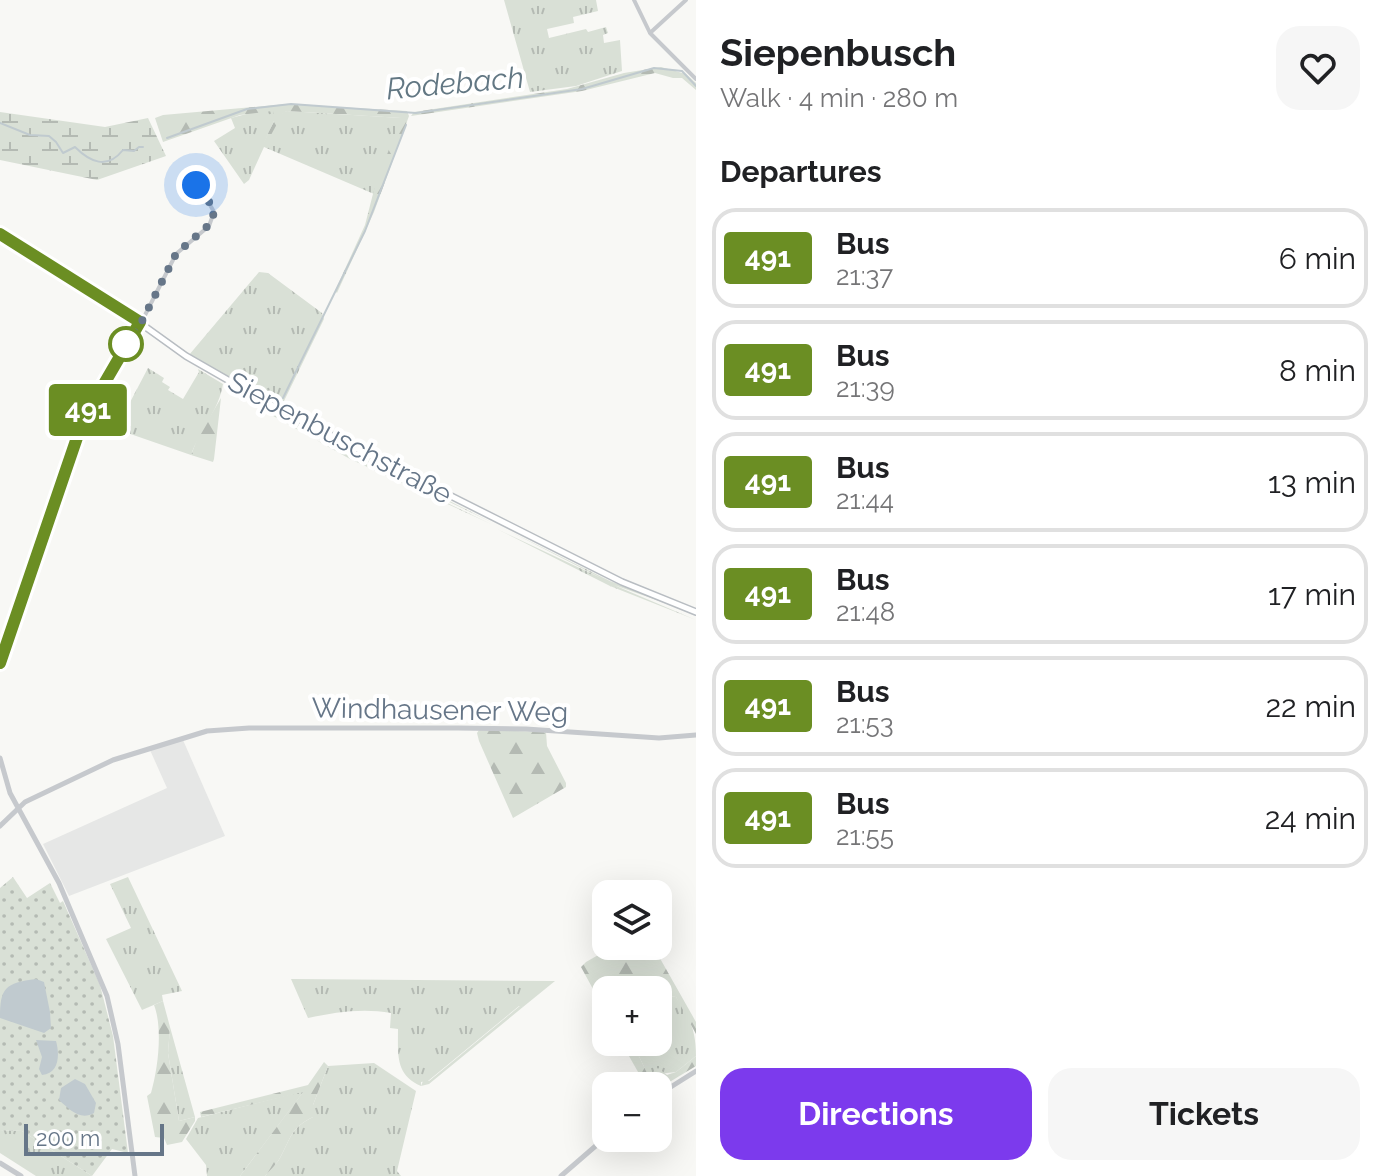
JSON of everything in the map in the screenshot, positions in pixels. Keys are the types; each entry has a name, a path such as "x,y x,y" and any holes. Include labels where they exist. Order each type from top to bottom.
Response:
{"main road":[{"name":"Siepenbuschstraße","path":"0,234 141,323 186,356 313,428 608,576 696,612"}],"street":[{"path":"634,0 650,33 696,79"},
{"path":"650,33 686,0"},
{"path":"83,420 141,323 173,258 209,226 213,218 213,207 185,171"},
{"name":"Windhausener Weg","path":"0,826 33,797 113,760 207,731 249,728 517,729 676,738 696,735"},
{"path":"0,758 17,808 59,883 106,994 118,1044 135,1176"},
{"path":"672,1086 696,1071"},
{"path":"561,1176 592,1149"},
{"path":"0,1163 21,1176"}],"shaded area":[{"path":"183,740 225,836 69,896 43,844 167,788 150,750"},
{"path":"36,979 44,982 50,1012 51,1028 44,1033 0,1018 1,1000 6,989"},
{"path":"36,1040 56,1041 57,1063 48,1074 42,1075 39,1069 42,1057"},
{"path":"75,1079 85,1084 96,1103 94,1113 79,1115 59,1100 61,1088"}],"green space":[{"path":"504,0 596,0 598,11 573,17 574,23 547,29 549,38 606,27 608,33 603,35 604,43 620,40 622,71 576,86 530,92"},
{"path":"661,67 686,74 696,83 696,90 682,78 655,73 582,91 411,116 414,112 567,89 624,73"},
{"path":"287,104 407,111 409,116 374,212 337,293 335,291 365,225 375,186 401,118 287,111 266,144 263,144 274,121 273,111 240,115 163,142 155,118"},
{"path":"258,111 274,111 274,121 264,143 283,112 287,111 402,118 374,194 264,147 249,180 244,184 214,141 235,128 231,118"},
{"path":"0,112 105,127 148,118 166,156 97,180 0,160"},
{"path":"259,272 268,273 322,313 324,319 284,401 273,403 189,355"},
{"path":"148,368 164,378 162,382 170,387 168,390 183,399 198,369 223,384 218,403 191,455 116,429"},
{"path":"227,384 305,428 493,523 315,437"},
{"path":"226,386 315,439 225,389"},
{"path":"221,398 214,459 213,462 191,455"},
{"path":"284,409 419,474 417,478"},
{"path":"78,419 79,425 0,660 0,652"},
{"path":"317,440 493,525 350,459"},
{"path":"501,527 610,581 696,614 614,585 696,620 610,586 497,529 601,578"},
{"path":"479,730 546,732 547,746 566,787 513,818 479,741"},
{"path":"13,877 27,898 50,883 60,903 63,901 100,985 113,1036 128,1153 112,1149 92,1176 22,1131 0,1130 0,888"},
{"path":"128,877 182,991 162,995 163,1001 142,1010 106,939 131,928 110,884"},
{"path":"592,959 661,960 670,976 592,976 592,987 581,967"},
{"path":"291,979 555,981 523,1007 519,1006 428,1081 421,1082 421,1086 402,1070 398,1055 398,1029 390,1028 391,1013 350,1011 308,1018"},
{"path":"672,980 696,1022 696,1034 676,997 672,996"},
{"path":"672,996 676,997 691,1025 696,1056 676,1072 647,1072 639,1056 672,1056"},
{"path":"163,1001 170,1027 168,1053 179,1121 195,1117 182,1142 167,1145 164,1138 155,1137 147,1096 154,1083 158,1049 154,1005"},
{"path":"521,1005 523,1007 429,1084 421,1086 423,1081 429,1081"},
{"path":"170,1027 195,1117 179,1121 168,1053"},
{"path":"629,1056 639,1056 647,1072 638,1072"},
{"path":"696,1056 696,1066 672,1081 672,1073"},
{"path":"324,1062 328,1066 313,1105 313,1117 296,1129 278,1161 265,1176 240,1176 303,1092 201,1117 200,1112 308,1085"},
{"path":"374,1063 416,1091 397,1171 401,1176 265,1176 278,1161 296,1129 313,1117 313,1105 328,1066"},
{"path":"304,1091 240,1176 207,1176 206,1165 186,1139 198,1118"},
{"path":"0,1130 22,1131 92,1176 36,1176 0,1153"}],"waterway":[{"name":"Rodebach","path":"167,138 247,109 291,104 416,113 582,89 654,68 682,71 696,86"},
{"name":"Rodebach","path":"0,123 30,135 49,136 63,153 75,147 99,162 111,160 123,150 134,151 143,147"},
{"path":"283,398 365,231 406,125"}],"bus line":[{"name":"491","path":"0,234 140,322 83,420 0,663"}],"route":[{"path":"126,344 141,323 176,254 211,223 213,207 196,185"}]}
